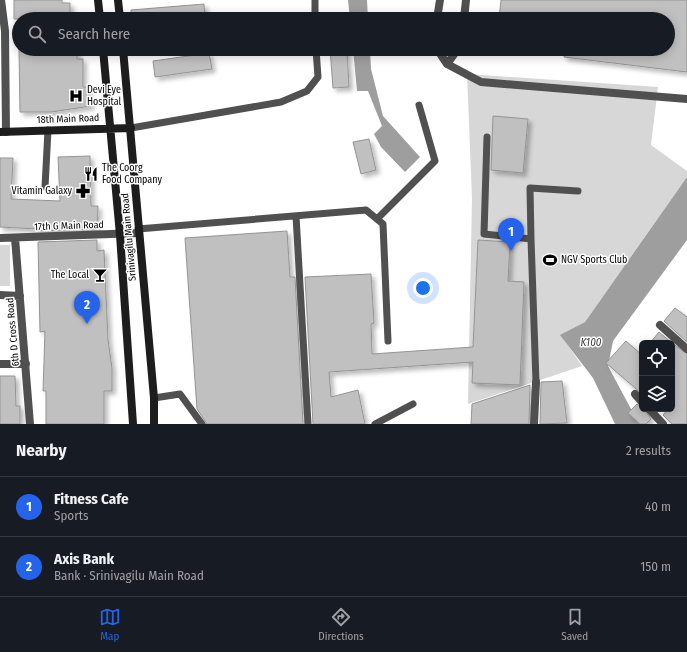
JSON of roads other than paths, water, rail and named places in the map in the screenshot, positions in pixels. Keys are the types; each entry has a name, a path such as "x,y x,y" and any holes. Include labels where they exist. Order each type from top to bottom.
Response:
{"main road":[{"path":"98,0 99,12"},
{"path":"118,0 119,12"},
{"name":"Srinivagilu Main Road","path":"104,56 120,235 133,424"},
{"name":"Srinivagilu Main Road","path":"124,56 131,128 138,231 154,398 154,424"},
{"name":"18th Main Road","path":"3,132 131,128"}],"street":[{"name":"18th Main Road","path":"2,0 3,132"},
{"path":"438,12 440,0"},
{"path":"465,12 466,0"},
{"path":"442,56 447,64 481,82 687,99"},
{"path":"447,64 453,56"},
{"name":"17th G Main Road","path":"0,238 120,235 138,231"},
{"name":"6th D Cross Road","path":"14,238 30,424"},
{"path":"0,295 20,296"},
{"path":"660,325 687,349"},
{"path":"0,364 26,364"},
{"path":"534,424 536,382"},
{"path":"635,394 639,399"},
{"path":"652,412 663,424"}],"lane":[{"path":"315,0 315,12"},
{"path":"131,128 281,102 307,91 318,77 316,56"},
{"path":"377,219 435,161 419,105"},
{"path":"45,187 48,130"},
{"path":"487,137 484,234 531,239"},
{"path":"536,382 530,188 578,191"},
{"path":"138,231 366,210 383,224 388,341"},
{"path":"296,216 308,424"},
{"path":"154,398 180,394 202,424"},
{"path":"375,424 413,404"}],"water":[{"path":"348,0 367,0 368,12 349,12"},
{"path":"354,56 370,56 371,69 383,116 420,157 405,172 381,147 374,134 382,126 368,91 357,91"},
{"name":"K100","path":"687,177 687,240 613,341 608,366 639,424 615,424 593,378 560,335 585,322"}],"place":[{"name":"Devi Eye Hospital","path":"76,96"},
{"name":"The Coorg Food Company","path":"91,174"},
{"name":"Vitamin Galaxy","path":"83,191"},
{"name":"Fitness Cafe","path":"511,251"},
{"name":"NGV Sports Club","path":"550,260"},
{"name":"The Local","path":"100,275"},
{"name":"Axis Bank","path":"87,324"}]}
